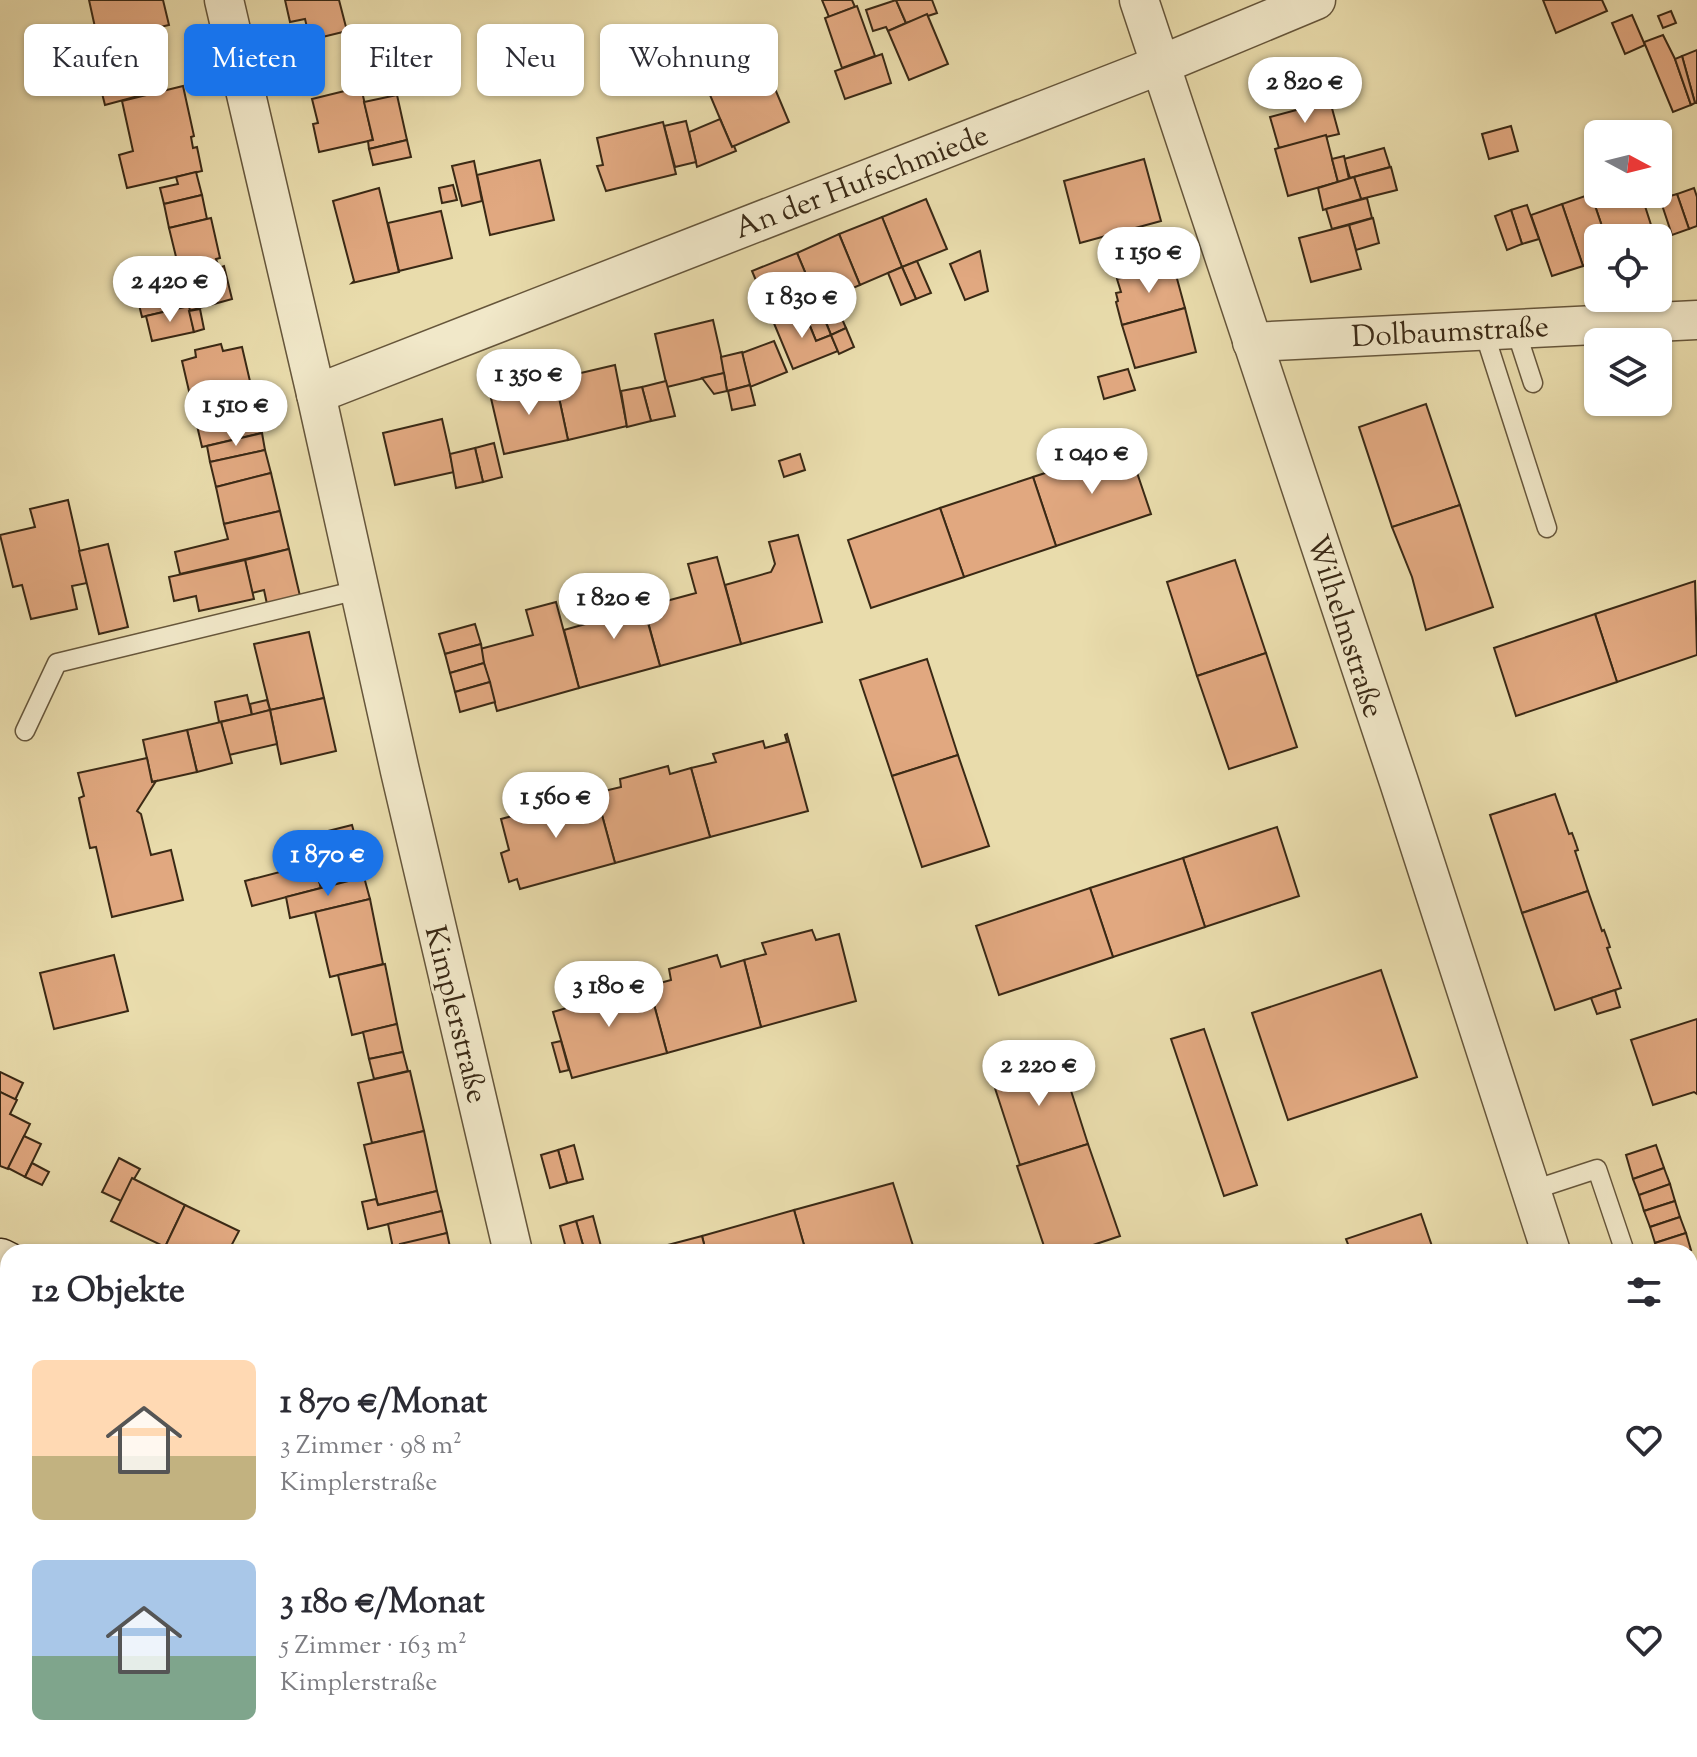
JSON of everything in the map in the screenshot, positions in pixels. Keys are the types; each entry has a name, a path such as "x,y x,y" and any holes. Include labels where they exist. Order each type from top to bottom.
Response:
{"street":[{"name":"Kimplerstraße","path":"224,0 511,1244"},
{"name":"Wilhelmstraße","path":"1139,0 1399,782 1548,1244"},
{"name":"An der Hufschmiede","path":"316,394 1160,65 1316,0"},
{"name":"Dolbaumstraße","path":"1252,342 1697,320"}],"lane":[{"path":"1499,328 1533,383"},
{"path":"1499,328 1547,528"},
{"path":"25,731 57,663 358,590"},
{"path":"1530,1191 1597,1169 1622,1244"}],"building":[{"path":"89,0 163,0 169,25 168,24 94,24"},
{"path":"285,0 339,0 345,24 341,24 341,32 325,36 325,24 306,24 305,19 290,22"},
{"path":"822,0 852,0 855,7 829,17"},
{"path":"896,0 906,23 888,31 886,27 873,31 866,10"},
{"path":"896,0 932,0 937,13 906,23"},
{"path":"1543,0 1602,0 1607,11 1556,33"},
{"path":"857,6 875,56 842,68 825,18"},
{"path":"1671,11 1676,23 1663,28 1658,16"},
{"path":"927,14 948,64 909,80 888,31"},
{"path":"1632,15 1645,45 1625,54 1612,23"},
{"path":"1663,35 1691,105 1673,112 1644,42"},
{"path":"1697,50 1697,103 1695,103 1682,56"},
{"path":"882,54 891,83 845,99 835,71"},
{"path":"1682,56 1695,103 1691,105 1675,59"},
{"path":"183,86 194,136 191,137 193,148 197,147 202,171 127,188 119,155 133,151 122,101 142,96 168,96 168,90"},
{"path":"341,92 341,96 363,96 373,140 319,152 313,124 318,123 312,99"},
{"path":"103,96 138,96 105,105"},
{"path":"397,96 407,140 369,149 368,141 373,140 364,102"},
{"path":"710,96 778,96 789,122 732,147"},
{"path":"1330,101 1339,134 1279,148 1270,117"},
{"path":"720,119 736,151 697,167 689,132"},
{"path":"686,121 696,162 675,167 664,126"},
{"path":"663,122 676,174 606,191 597,166 603,165 597,138"},
{"path":"1511,126 1518,151 1489,159 1482,134"},
{"path":"1326,135 1338,182 1288,196 1275,149"},
{"path":"407,140 411,157 373,165 369,149"},
{"path":"1384,148 1390,167 1350,178 1344,159"},
{"path":"1344,156 1349,179 1338,182 1332,159"},
{"path":"1144,159 1161,221 1080,243 1064,181"},
{"path":"540,160 554,220 490,235 477,175"},
{"path":"474,161 482,201 462,206 452,166"},
{"path":"1391,167 1397,190 1361,199 1354,177"},
{"path":"196,172 202,195 164,204 160,188 178,184 176,177"},
{"path":"1354,177 1361,199 1323,210 1318,188"},
{"path":"453,185 457,200 442,203 439,188"},
{"path":"379,188 399,272 352,283 333,201"},
{"path":"1694,188 1697,226 1689,229 1677,194"},
{"path":"1677,194 1689,229 1672,235 1672,224 1668,224 1663,208 1672,208 1672,195"},
{"path":"202,195 207,219 169,228 164,204"},
{"path":"1584,196 1584,208 1596,208 1601,224 1584,224 1583,266 1562,204"},
{"path":"1367,198 1372,218 1332,229 1326,209"},
{"path":"926,199 947,249 902,267 882,217"},
{"path":"1562,204 1583,266 1552,276 1531,215"},
{"path":"1527,205 1539,239 1522,244 1511,210"},
{"path":"1596,208 1646,208 1651,224 1601,224"},
{"path":"1511,210 1522,244 1507,250 1495,216"},
{"path":"441,211 452,258 399,271 388,223"},
{"path":"882,217 902,267 860,285 839,234"},
{"path":"211,218 220,258 216,259 219,268 224,266 232,299 189,311 189,306 142,317 132,276 178,265 169,228"},
{"path":"1373,218 1379,243 1356,250 1349,225"},
{"path":"1349,225 1361,269 1311,282 1299,238"},
{"path":"839,234 860,285 818,303 797,253"},
{"path":"980,251 988,291 965,300 950,264"},
{"path":"797,253 818,303 773,321 752,271"},
{"path":"917,261 931,293 916,299 902,267"},
{"path":"1173,264 1185,308 1122,325 1116,302 1116,293 1121,292 1117,279"},
{"path":"902,267 916,299 901,305 888,273"},
{"path":"832,296 846,328 831,335 818,303"},
{"path":"818,303 831,335 816,341 803,309"},
{"path":"189,306 194,332 152,341 146,316"},
{"path":"1185,308 1196,352 1135,368 1122,325"},
{"path":"200,309 204,329 194,332 189,311"},
{"path":"803,309 816,341 831,335 838,351 793,369 773,321"},
{"path":"713,320 725,373 667,387 655,334"},
{"path":"846,328 854,347 839,354 831,335"},
{"path":"774,341 787,372 750,387 742,353"},
{"path":"221,344 223,351 242,347 262,433 202,447 182,361 196,357 195,350"},
{"path":"742,352 750,385 727,391 721,357"},
{"path":"615,365 627,426 568,440 555,379"},
{"path":"1128,369 1135,390 1104,399 1098,377"},
{"path":"724,373 727,391 714,394 702,378"},
{"path":"555,379 568,440 504,454 490,394"},
{"path":"666,381 675,416 651,421 642,387"},
{"path":"750,385 755,405 732,410 728,391"},
{"path":"642,387 651,421 627,427 621,391"},
{"path":"1426,404 1460,505 1392,527 1359,427"},
{"path":"442,419 454,472 395,485 383,433"},
{"path":"262,433 265,450 210,462 207,446"},
{"path":"494,443 502,477 483,482 475,448"},
{"path":"1128,446 1151,514 1056,546 1033,477"},
{"path":"475,448 483,482 456,488 450,454"},
{"path":"265,450 271,473 216,487 210,462"},
{"path":"800,454 805,470 784,477 779,461"},
{"path":"271,473 280,511 224,524 216,487"},
{"path":"1033,477 1056,546 964,577 940,508"},
{"path":"68,500 87,583 72,586 77,609 31,619 22,585 13,587 0,535 35,527 30,509"},
{"path":"1460,505 1493,607 1426,630 1412,577 1392,527"},
{"path":"940,508 964,577 871,608 848,540"},
{"path":"280,511 289,549 180,574 175,552 228,539 224,524"},
{"path":"798,535 822,622 741,644 725,585 771,572 775,564 769,542"},
{"path":"108,544 128,627 99,634 79,551"},
{"path":"289,549 300,596 267,604 264,590 252,593 245,560"},
{"path":"717,557 741,644 660,666 644,607 696,593 688,564"},
{"path":"245,560 254,599 199,611 196,596 174,601 169,577"},
{"path":"1235,560 1266,653 1197,676 1167,582"},
{"path":"636,580 660,666 579,688 564,630 618,615 610,587"},
{"path":"1695,581 1697,655 1617,682 1595,614"},
{"path":"556,602 579,688 497,711 480,649 533,635 526,610"},
{"path":"1595,614 1617,682 1516,716 1494,648"},
{"path":"475,624 481,644 445,654 439,634"},
{"path":"309,632 324,698 270,710 254,644"},
{"path":"481,644 484,663 450,673 445,654"},
{"path":"1266,653 1297,747 1229,769 1197,676"},
{"path":"927,659 958,755 892,776 860,680"},
{"path":"484,663 490,682 455,692 450,673"},
{"path":"490,682 495,702 460,712 455,692"},
{"path":"247,695 252,715 219,722 215,702"},
{"path":"324,698 336,751 281,764 270,710"},
{"path":"267,700 270,710 252,715 250,704"},
{"path":"270,710 277,744 229,755 221,722"},
{"path":"221,722 232,763 197,772 187,730"},
{"path":"187,730 197,772 152,782 143,740"},
{"path":"787,734 808,811 710,837 691,768 716,762 713,754 763,741 765,748 787,742"},
{"path":"958,755 989,846 922,867 892,776"},
{"path":"147,758 152,782 156,781 137,811 141,814 151,855 171,850 183,900 112,917 96,847 90,848 79,798 84,796 78,773"},
{"path":"668,766 670,774 691,768 710,837 615,863 596,793 621,787 620,779"},
{"path":"571,792 573,800 596,793 615,863 520,889 517,879 509,882 501,853 509,850 501,819 524,813 523,805"},
{"path":"1555,794 1569,834 1572,833 1575,841 1578,850 1575,851 1588,891 1522,913 1490,815"},
{"path":"352,825 360,855 315,866 321,888 252,906 245,881 303,866 296,839"},
{"path":"1277,827 1299,896 1205,927 1183,858"},
{"path":"360,855 366,877 321,888 315,866"},
{"path":"1183,858 1205,927 1113,957 1090,888"},
{"path":"364,877 370,899 290,918 286,897"},
{"path":"1090,888 1113,957 999,995 976,926"},
{"path":"1588,891 1607,938 1610,947 1607,948 1621,988 1555,1010 1522,913"},
{"path":"370,899 383,964 330,977 315,912"},
{"path":"812,930 816,940 839,934 856,1001 761,1027 744,960 766,954 762,943"},
{"path":"114,955 128,1011 54,1029 40,973"},
{"path":"717,955 721,967 744,960 761,1027 667,1053 649,986 671,980 669,969"},
{"path":"385,964 397,1024 352,1035 338,975"},
{"path":"1381,970 1417,1077 1288,1120 1252,1013"},
{"path":"622,981 626,992 649,986 667,1053 572,1078 553,1012 577,1005 574,994"},
{"path":"1615,990 1620,1007 1597,1014 1591,998"},
{"path":"1697,1019 1697,1094 1694,1092 1653,1105 1631,1040"},
{"path":"397,1024 403,1052 369,1059 363,1032"},
{"path":"1204,1029 1257,1185 1224,1196 1171,1039"},
{"path":"561,1041 569,1070 560,1072 552,1043"},
{"path":"1058,1050 1088,1144 1020,1165 990,1073"},
{"path":"403,1052 408,1071 374,1079 369,1059"},
{"path":"410,1071 424,1131 372,1143 358,1083"},
{"path":"0,1072 23,1083 15,1100 0,1092"},
{"path":"0,1092 17,1100 10,1114 30,1124 8,1169 0,1166"},
{"path":"424,1131 437,1191 378,1205 364,1145"},
{"path":"24,1136 41,1144 25,1177 8,1168"},
{"path":"1088,1144 1120,1236 1096,1244 1043,1244 1017,1166"},
{"path":"574,1145 583,1179 567,1183 558,1150"},
{"path":"1656,1145 1664,1168 1633,1179 1626,1155"},
{"path":"558,1150 567,1183 550,1188 541,1155"},
{"path":"119,1158 140,1169 121,1201 102,1192"},
{"path":"32,1163 49,1172 42,1185 25,1177"},
{"path":"1664,1168 1670,1184 1639,1195 1633,1179"},
{"path":"132,1178 185,1205 166,1244 159,1244 111,1221"},
{"path":"893,1183 912,1244 804,1244 794,1210"},
{"path":"1670,1184 1675,1201 1644,1211 1639,1195"},
{"path":"437,1191 442,1211 368,1229 362,1202 376,1199 378,1205"},
{"path":"1675,1201 1680,1217 1650,1227 1644,1211"},
{"path":"185,1205 239,1231 232,1244 166,1244"},
{"path":"794,1210 804,1244 704,1244 702,1236"},
{"path":"442,1211 447,1233 407,1244 392,1244 388,1224"},
{"path":"1421,1214 1431,1244 1348,1244 1346,1239"},
{"path":"593,1216 600,1244 583,1244 576,1221"},
{"path":"1680,1217 1686,1233 1655,1243 1650,1227"},
{"path":"576,1221 583,1244 565,1244 560,1226"},
{"path":"447,1233 449,1244 400,1244"},
{"path":"1686,1233 1689,1244 1655,1244"},
{"path":"702,1236 704,1244 672,1244"}]}
